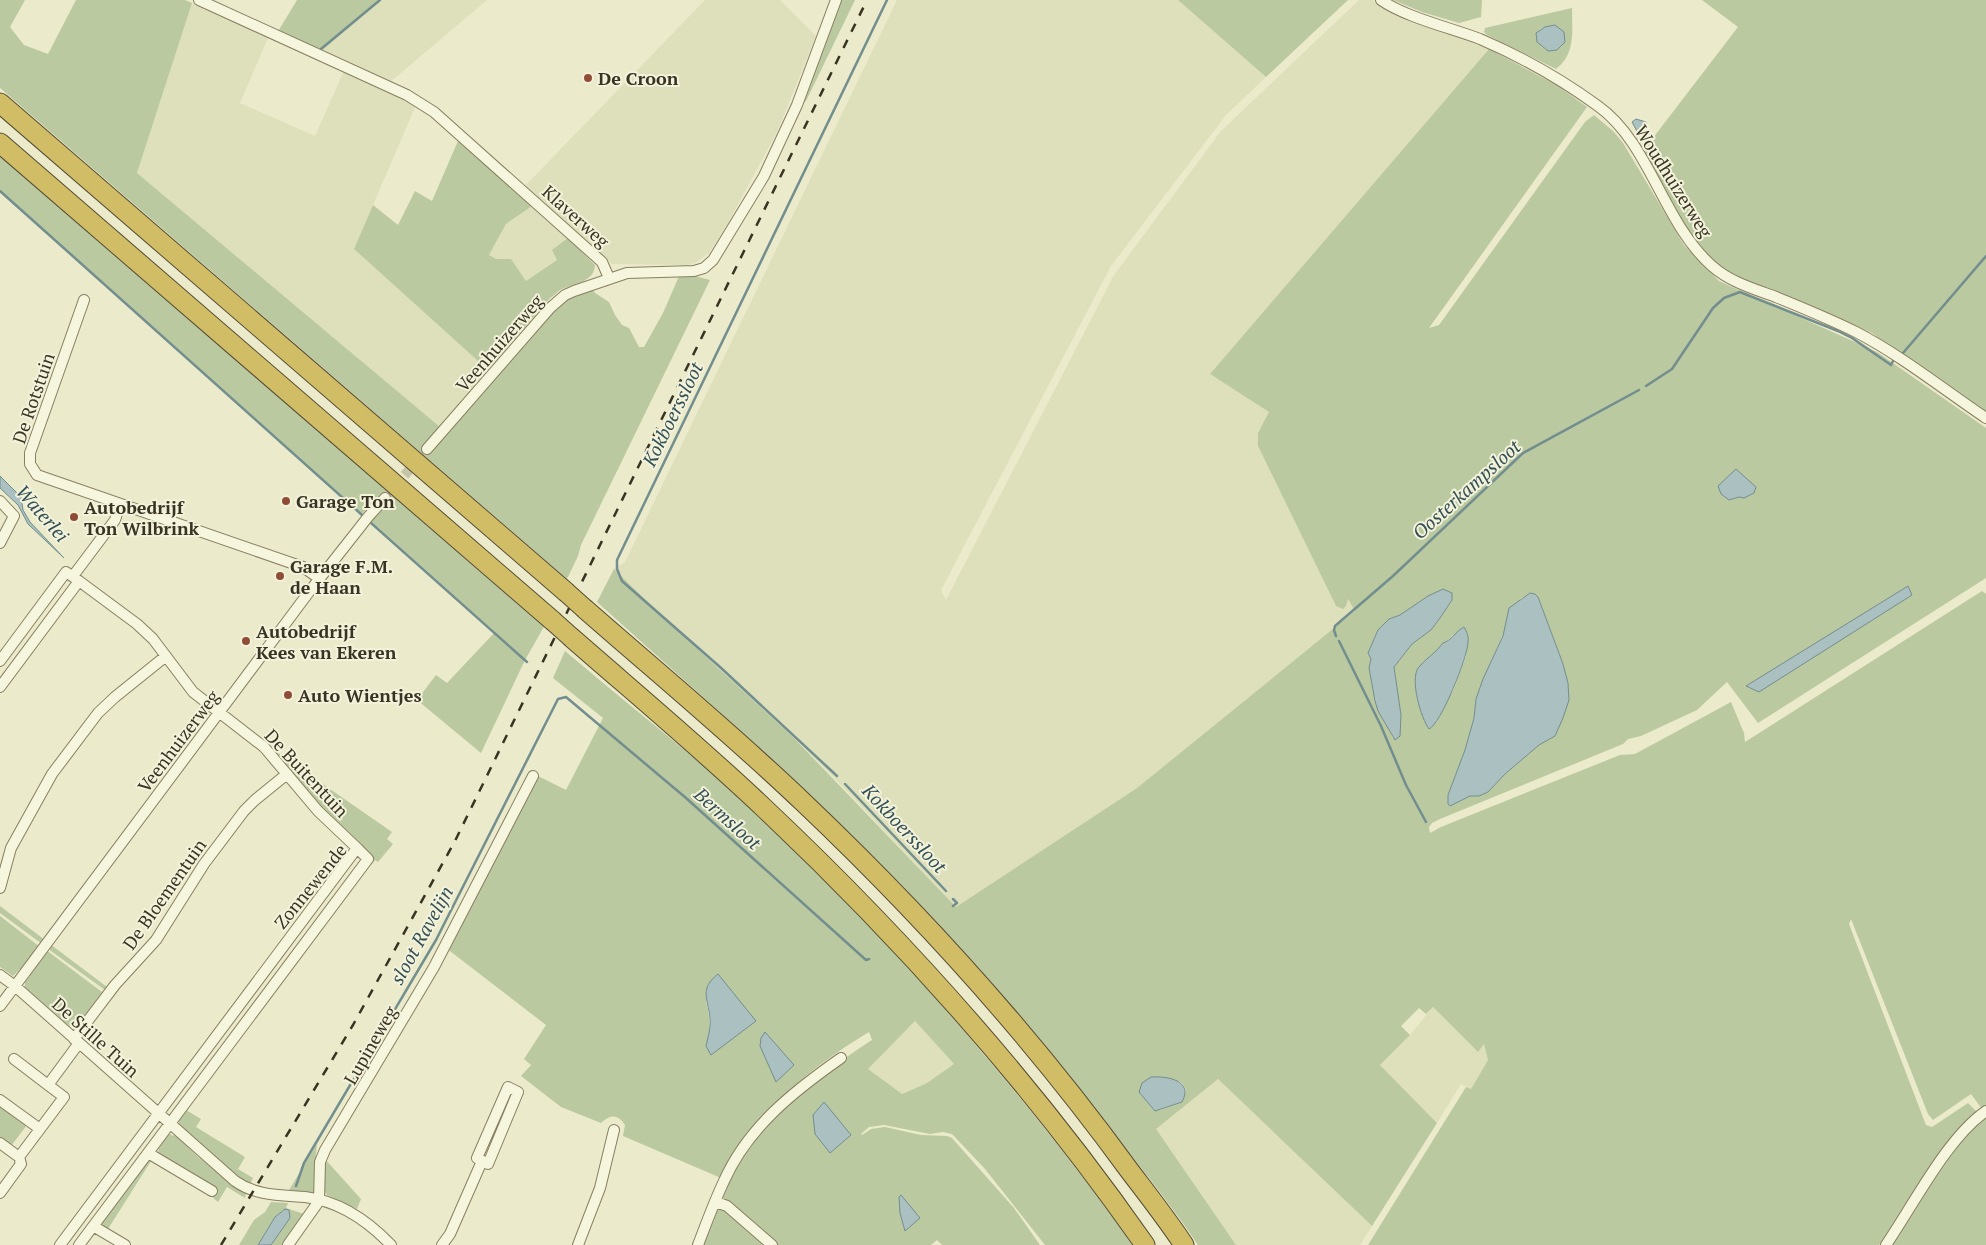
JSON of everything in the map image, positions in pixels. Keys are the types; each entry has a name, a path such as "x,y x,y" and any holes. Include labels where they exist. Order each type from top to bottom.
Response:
{"highway":[{"path":"0,102 586,609 802,801 914,913 967,970 1063,1083 1103,1134 1184,1245"},
{"path":"0,143 572,638 764,807 892,935 943,990 1036,1100 1112,1197 1145,1245"}],"street":[{"name":"Klaverweg","path":"199,0 407,95 425,106 518,185 602,262 609,278"},
{"path":"609,278 640,272 694,271 704,268 714,260 764,176 797,105 836,0"},
{"name":"Woudhuizerweg","path":"1381,0 1403,11 1514,54 1560,79 1601,108 1621,128 1636,149 1681,227 1699,253 1718,271 1736,282 1794,304 1857,332 1986,418"},
{"name":"Veenhuizerweg","path":"427,449 556,302 574,291 609,278"},
{"name":"De Rotstuin","path":"84,300 30,453 30,464 37,475 303,567 320,578"},
{"name":"Veenhuizerweg","path":"0,1006 320,578 384,498"},
{"path":"0,501 14,516 0,544"},
{"path":"0,687 115,520 120,504"},
{"path":"0,661 66,572 76,579"},
{"name":"De Buitentuin","path":"76,579 137,624 166,656 189,688 264,747 318,811 357,848"},
{"path":"0,888 11,848 52,774 98,713 166,656"},
{"name":"De Bloementuin","path":"48,1085 115,984 156,940 204,864 244,811 287,774"},
{"name":"Lupineweg","path":"320,1201 320,1162 325,1150 434,967 533,776"},
{"name":"Zonnewende","path":"60,1245 357,848 368,859 79,1245"},
{"name":"De Stille Tuin","path":"0,975 15,986 169,1124"},
{"path":"698,1245 724,1180 763,1122 793,1093 841,1058"},
{"path":"14,1060 64,1097 19,1157"},
{"path":"508,1087 518,1092 488,1164 482,1161 477,1158 508,1087"},
{"path":"0,1100 40,1129"},
{"path":"1886,1245 1956,1140 1973,1121 1986,1111"},
{"path":"169,1124 226,1175 244,1188 259,1193 307,1198 336,1206 363,1219 390,1245"},
{"path":"578,1245 600,1188 614,1130"},
{"path":"0,1143 19,1157 22,1164 0,1192"},
{"path":"148,1152 212,1191"},
{"path":"442,1245 450,1234 482,1161"},
{"path":"288,1245 320,1201"},
{"path":"716,1202 727,1206 772,1245"},
{"path":"93,1226 125,1245"}],"green space":[{"path":"0,0 25,0 10,27 24,45 48,54 76,0 185,0 192,3 137,173 440,427 430,453 562,301 592,289 609,302 622,325 629,328 639,347 644,347 663,313 680,274 710,280 581,545 567,579 0,88"},
{"path":"297,0 381,0 320,52 277,33"},
{"path":"381,0 487,0 389,83 320,52"},
{"path":"705,0 780,0 816,36 777,132 728,223 709,253 695,263 687,265 612,264 525,186"},
{"path":"839,0 855,0 807,99 799,110"},
{"path":"897,0 1178,0 1266,77 1226,115 1111,266 941,590 946,600 1114,275 1221,131 1359,0 1373,0 1393,14 1407,20 1489,49 1210,374 1270,412 1258,433 1258,446 1336,606 1347,598 1355,611 1137,788 956,907 791,735 668,622 614,569 625,562"},
{"path":"1178,0 1348,0 1266,77"},
{"path":"1393,0 1482,0 1481,17 1459,23 1422,12"},
{"path":"1702,0 1986,0 1986,414 1872,333 1735,276 1719,266 1692,237 1681,221 1643,151 1738,27"},
{"path":"192,3 268,38 240,103 315,136 344,71 416,105 354,249 488,370 440,427 137,173"},
{"path":"1572,8 1570,49 1567,56 1556,69 1487,35 1484,32 1485,28","holes":["1555,25 1564,32 1562,46 1559,48 1549,51 1541,46 1540,29"]},
{"path":"1489,49 1558,86 1587,107 1429,328 1439,325 1585,122 1594,115 1613,131 1623,143 1684,245 1719,281 1877,352 1986,428 1986,578 1758,723 1727,682 1697,710 1641,736 1628,739 1623,744 1440,819 1429,827 1430,833 1620,755 1635,754 1731,702 1744,733 1745,742 1982,591 1986,594 1986,1106 1982,1109 1971,1094 1933,1120 1928,1114 1851,919 1849,924 1926,1125 1932,1127 1968,1103 1978,1113 1879,1245 1368,1245 1466,1087 1471,1089 1488,1060 1484,1044 1478,1052 1433,1007 1426,1014 1419,1008 1401,1026 1410,1035 1380,1065 1437,1123 1372,1226 1218,1079 1156,1129 1236,1245 1198,1245 1146,1173 1035,1036 950,936 859,842 795,781 597,602 614,569 668,622 791,735 956,907 1137,788 1355,611 1348,599 1343,609 1336,606 1258,446 1258,433 1269,412 1210,374","holes":["1452,593 1452,600 1431,630 1412,644 1394,667 1401,715 1393,738 1375,701 1369,668 1371,659 1368,653 1378,630 1389,619 1400,615 1428,596","1530,593 1538,597 1563,664 1555,736 1539,745 1505,774 1488,792 1479,796 1470,796 1450,806 1448,795 1465,750 1474,718 1476,699 1506,627 1520,599","1453,635 1466,656 1453,691 1436,723 1431,657","1179,1081 1186,1090 1182,1102 1160,1110 1150,1105 1139,1092"]},
{"path":"458,141 532,206 506,224 489,255 496,259 511,259 526,281 557,260 552,250 568,238 595,265 594,271 587,279 560,290 550,298 488,370 354,249 373,205 398,225 415,191 432,201"},
{"path":"0,154 545,625 525,660 481,753 417,700 436,675 447,683 495,632 370,520 388,501 380,494 362,514 0,192"},
{"path":"532,206 568,238 557,260 526,281 511,259 496,259 489,255 506,224"},
{"path":"565,651 755,811 817,871 906,964 1027,1106 1132,1245 1045,1245 985,1169 952,1134 943,1132 930,1134 884,1125 869,1127 861,1134 871,1129 885,1127 921,1135 947,1136 952,1138 1014,1208 1040,1245 942,1245 937,1240 931,1245 776,1245 721,1198 740,1159 760,1131 806,1088 839,1062 872,1040 869,1032 820,1064 797,1083 763,1121 721,1178 623,1136 625,1125 617,1117 608,1118 601,1123 561,1107 521,1076 531,1065 524,1059 546,1025 446,948 481,888 536,775 566,790 603,718 553,678","holes":["706,1001 756,1021 706,1046 709,1034","915,1021 954,1064 927,1083 902,1094 868,1069"]},
{"path":"268,746 392,832 387,839 393,844 378,862 375,860 367,866"},
{"path":"0,906 45,940 42,944 0,913"},
{"path":"0,916 40,947 22,971 20,969 13,976 0,967"},
{"path":"50,944 107,987 105,990 51,951 48,948"},
{"path":"46,950 102,992 77,1026 72,1027 67,1024 25,987 25,982 30,976 28,975"},
{"path":"1433,1007 1478,1052 1484,1044 1488,1060 1471,1089 1461,1084 1437,1123 1380,1065 1410,1035"},
{"path":"915,1021 954,1064 927,1083 901,1094 867,1069"},
{"path":"1218,1079 1372,1226 1360,1245 1236,1245 1155,1129"},
{"path":"0,1105 27,1125 11,1146 0,1138"},
{"path":"186,1110 201,1119 196,1127 245,1157 238,1169 253,1178 249,1187 179,1125 179,1119"},
{"path":"1986,1114 1986,1245 1889,1245 1963,1136"},
{"path":"170,1134 173,1136 175,1134 198,1157 246,1193 245,1198 227,1187 218,1202 212,1197 216,1190 158,1155 161,1143"},
{"path":"317,1144 314,1175 315,1194 289,1190"},
{"path":"324,1158 361,1199 357,1209 327,1195 325,1192"},
{"path":"149,1160 151,1161 108,1229 102,1222"},
{"path":"271,1202 288,1203 286,1208 307,1215 283,1245 271,1245 290,1218 283,1210 275,1217 258,1245 239,1245 254,1220 265,1212"},
{"path":"722,1208 766,1245 701,1245 716,1210"}],"shaded area":[{"path":"1555,25 1564,32 1565,42 1557,50 1548,51 1537,42 1536,33 1545,27"},
{"path":"1636,119 1646,122 1648,129 1644,135 1639,135 1632,122"},
{"path":"1736,469 1756,487 1754,493 1744,498 1739,497 1729,500 1721,494 1718,486"},
{"path":"0,476 21,497 23,510 30,522 64,558 28,524 18,505 0,488"},
{"path":"1908,586 1912,595 1759,692 1746,686"},
{"path":"1443,589 1452,593 1452,600 1431,630 1412,644 1394,667 1401,715 1400,736 1395,740 1378,711 1369,668 1371,659 1368,653 1378,630 1389,619 1400,615 1428,596"},
{"path":"1530,593 1538,597 1563,664 1568,683 1569,700 1563,718 1555,736 1539,745 1505,774 1488,792 1479,796 1470,796 1450,806 1448,804 1448,795 1465,750 1474,718 1476,699 1503,636 1509,608"},
{"path":"1464,627 1468,634 1468,640 1464,661 1447,703 1429,729 1423,717 1416,690 1415,681 1418,668 1443,643"},
{"path":"718,974 756,1021 711,1055 706,1046 710,1021 706,994 708,984"},
{"path":"765,1032 794,1065 776,1082 760,1046 761,1038"},
{"path":"1151,1077 1164,1077 1182,1084 1185,1095 1182,1102 1155,1111 1139,1092 1142,1083"},
{"path":"824,1102 851,1135 830,1153 815,1134 813,1115"},
{"path":"901,1195 920,1218 905,1231 900,1213 899,1197"},
{"path":"285,1209 289,1210 290,1218 271,1245 258,1245 275,1217"}],"waterway":[{"path":"321,49 380,0"},
{"name":"Kokboerssloot","path":"837,776 720,667 622,581 617,569 617,560 887,0"},
{"path":"0,191 362,515"},
{"name":"Oosterkampsloot","path":"1903,353 1986,256"},
{"name":"Oosterkampsloot","path":"1646,386 1672,369 1713,308 1724,298 1740,292 1838,331 1852,338 1891,365 1893,361"},
{"name":"Oosterkampsloot","path":"1336,636 1335,626 1393,576 1523,453 1639,390"},
{"path":"370,522 527,662"},
{"name":"Oosterkampsloot","path":"1339,641 1381,726 1406,785 1426,822"},
{"name":"sloot Ravelijn","path":"296,1186 304,1163 436,940 558,699 566,697 686,798 866,960 869,959"},
{"name":"Kokboerssloot","path":"845,784 946,891"},
{"name":"Kokboerssloot","path":"953,899 957,903 953,906"}],"tunnel":[{"path":"385,498 427,449"}],"railway":[{"path":"221,1245 353,1025 455,841 867,0"}],"place":[{"name":"De Croon","path":"588,78"},
{"name":"Garage Ton","path":"286,501"},
{"name":"Autobedrijf Ton Wilbrink","path":"74,517"},
{"name":"Garage F.M. de Haan","path":"280,576"},
{"name":"Autobedrijf Kees van Ekeren","path":"246,641"},
{"name":"Auto Wientjes","path":"288,695"}],"water label":[{"name":"Waterlei","path":"43,513"},
{"name":"Bermsloot","path":"728,818"}]}
